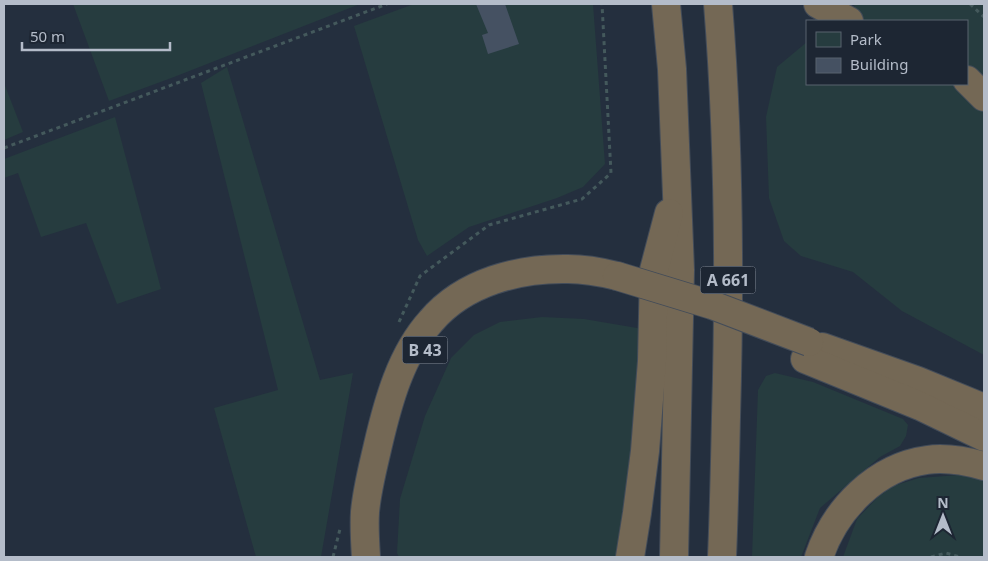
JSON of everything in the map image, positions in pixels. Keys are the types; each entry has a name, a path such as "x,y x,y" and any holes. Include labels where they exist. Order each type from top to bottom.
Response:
{"highway":[{"name":"A 661","path":"666,4 672,69 680,270 674,557"},
{"name":"A 661","path":"718,4 723,59 727,154 728,268 722,557"},
{"path":"818,4 847,20"},
{"path":"968,81 984,97"},
{"path":"630,557 645,451 652,362 654,270 676,185"},
{"name":"A 661","path":"366,557 364,527 367,494 390,398 403,364 430,321 446,306 477,286 519,273 568,269 592,271 617,284 712,305 984,437"},
{"name":"B 43","path":"378,557 376,528 380,496 393,434 406,392 424,351 437,332 454,316 475,301 491,293 531,285 555,283 617,284"},
{"name":"A 661","path":"807,350 918,381 984,408"},
{"path":"819,557 838,519 851,502 867,486 886,475 909,464 946,458 984,466"}],"path":[{"path":"4,148 386,4"},
{"path":"970,4 984,18"},
{"path":"931,557 946,553 960,557"}],"green space":[{"path":"73,4 360,4 109,101"},
{"path":"414,4 593,4 605,164 583,187 557,198 469,227 427,256 418,240 354,26"},
{"path":"852,4 984,4 984,355 902,311 853,272 801,256 784,241 769,198 766,117 777,67 806,43 806,85 968,85 968,20 835,20 855,6"},
{"path":"227,67 320,380 353,373 321,557 256,557 214,408 278,390 201,83"},
{"path":"4,83 23,132 4,140"},
{"path":"115,117 161,289 117,304 86,223 41,237 18,173 4,178 4,159"},
{"path":"542,317 584,319 643,329 621,557 399,557 397,553 400,499 425,416 451,358 474,335 500,322"},
{"path":"775,373 813,382 903,419 908,425 906,436 900,446 880,457 820,508 801,557 752,557 758,390 766,376"},
{"path":"972,474 984,478 984,557 843,557 857,519 877,498 893,486 919,478"}],"building":[{"path":"476,4 505,4 519,44 488,54 482,35 488,33"}]}
